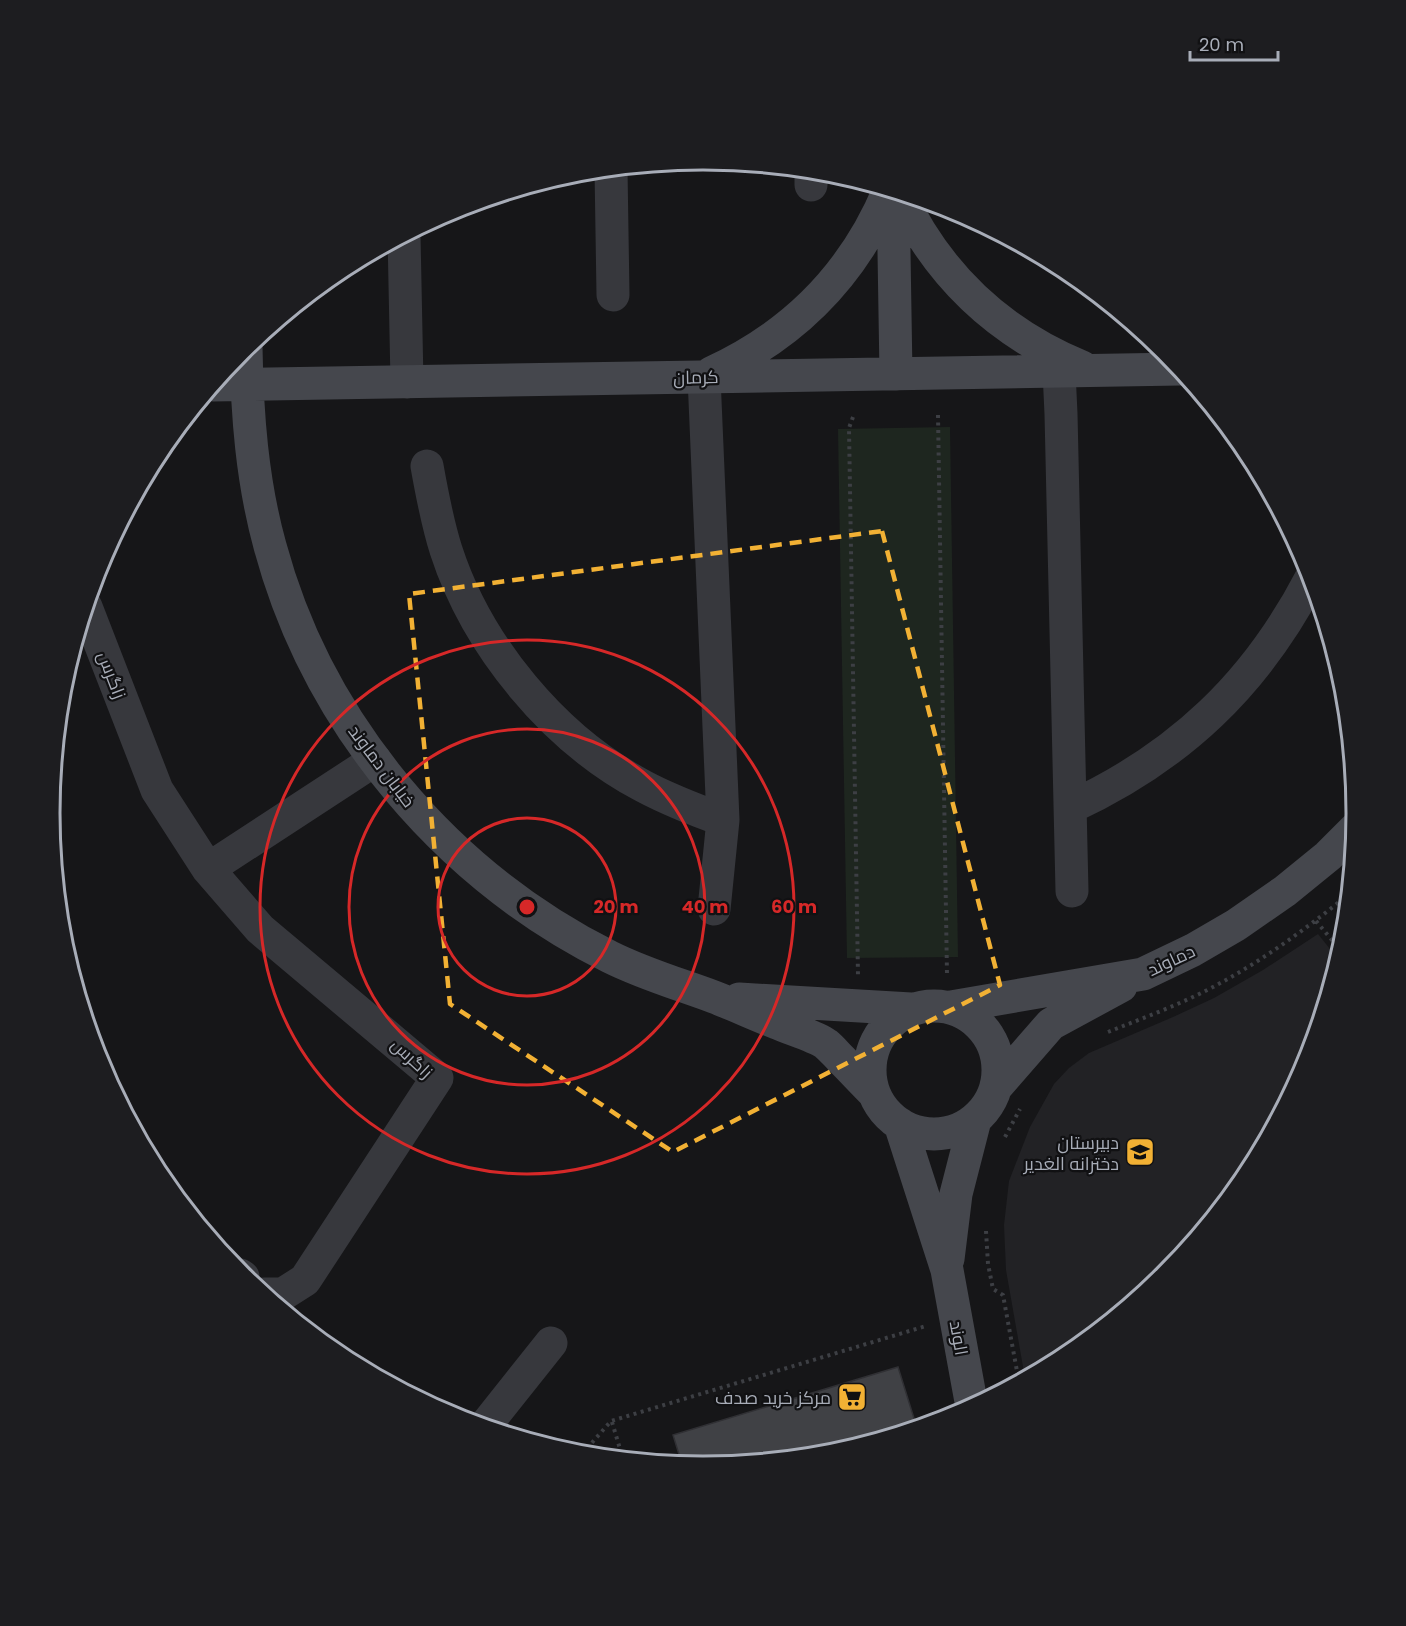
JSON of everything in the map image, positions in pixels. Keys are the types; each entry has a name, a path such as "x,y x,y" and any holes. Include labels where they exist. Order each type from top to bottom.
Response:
{"street":[{"path":"611,177 613,295"},
{"path":"714,909 723,820 704,377 765,344 793,323 819,298 855,255 887,197"},
{"path":"891,199 896,374"},
{"path":"903,202 926,242 947,271 971,296 992,315 1023,337 1064,360 1074,371 1062,414 1072,891"},
{"path":"407,242 407,382"},
{"name":"خیابان دماوند","path":"246,360 249,438 257,493 286,599 308,650 333,698 363,745 397,789 434,830 474,867 517,901 563,931 611,958 662,980 714,997"},
{"name":"کرمان","path":"224,385 1168,369"},
{"path":"427,466 437,520 463,593 484,633 530,695 569,734 604,762 681,805 723,820"},
{"path":"1071,807 1133,774 1172,748 1208,717 1241,684 1270,647 1305,589"},
{"name":"زاگرس","path":"90,618 157,790 208,868 260,929 437,1078 305,1280 283,1294 277,1294"},
{"path":"208,868 375,760"},
{"name":"دماوند","path":"949,993 1143,974 1193,950 1236,925 1285,891 1345,839"},
{"path":"997,1086 1051,1024 1143,974"},
{"path":"714,997 825,1043 874,1093 885,1110 900,1124 918,1132 938,1134 958,1130 975,1120 989,1105 997,1086 999,1066 994,1046 984,1029 949,993 931,1005 911,1010 894,1019 880,1035 872,1053 870,1073 874,1093"},
{"path":"714,997 911,1010"},
{"path":"947,1270 956,1194 975,1120"},
{"path":"900,1124 947,1270"},
{"name":"الوند","path":"947,1270 970,1398"},
{"path":"490,1420 550,1343"}],"path":[{"path":"938,415 949,993"},
{"path":"853,417 849,429 858,979"},
{"path":"1106,1032 1160,1012 1212,988 1257,962 1316,921 1339,901"},
{"path":"1316,921 1333,942"},
{"path":"1004,1140 1022,1106"},
{"path":"986,1225 988,1264 993,1289 1003,1295 1017,1374"},
{"path":"589,1446 611,1421 955,1317"},
{"path":"611,1421 620,1450"}],"highlighted area":[{"path":"882,531 1000,985 673,1152 450,1004 409,594"}],"shaded area":[{"path":"950,427 958,957 847,958 838,429"},
{"name":"دبیرستان دخترانه الغدیر","path":"1318,934 1331,950 1312,1020 1280,1097 1260,1135 1213,1204 1158,1268 1094,1323 1060,1348 1024,1370 1006,1270 1004,1225 1009,1181 1030,1127 1054,1084 1069,1068 1089,1053 1214,998 1263,970"}],"building":[{"name":"مرکز خرید صدف","path":"898,1367 915,1420 828,1444 745,1455 679,1455 673,1435"}],"place":[{"name":"دبیرستان دخترانه الغدیر","path":"1140,1152"},
{"name":"مرکز خرید صدف","path":"852,1397"}]}
